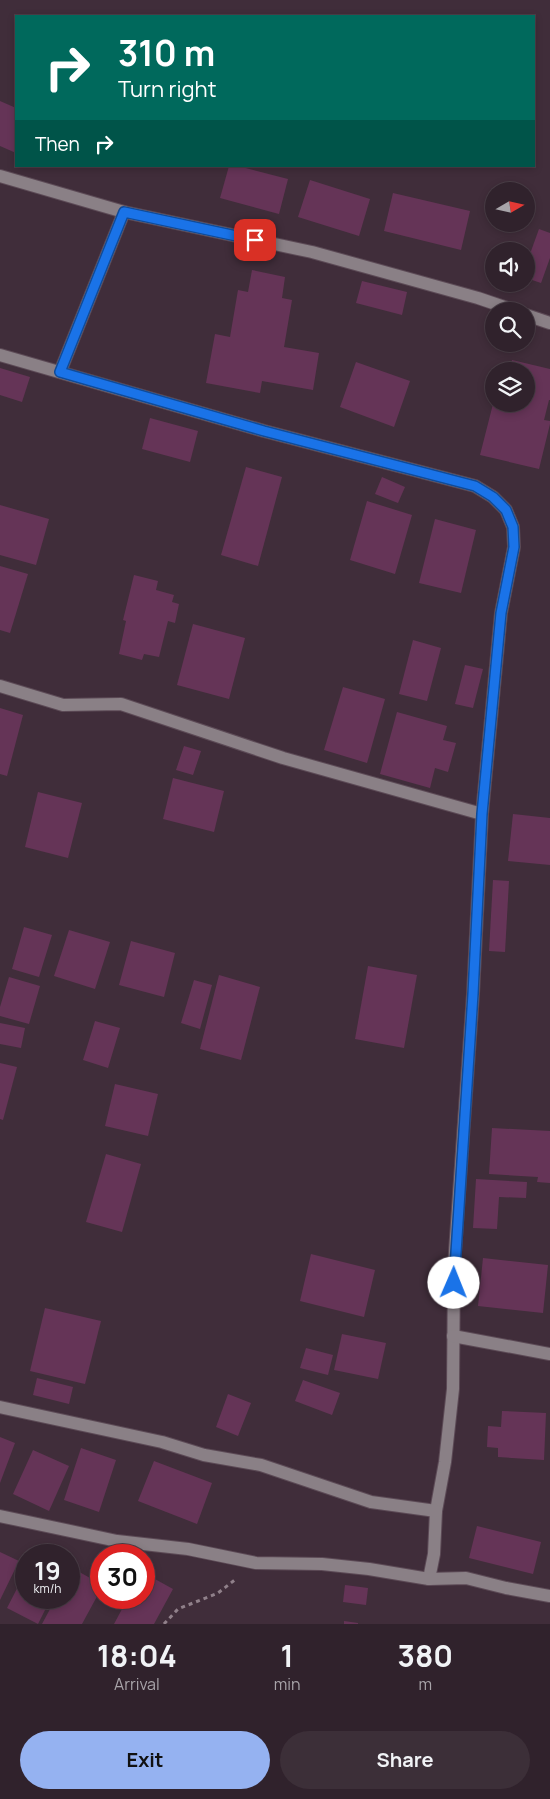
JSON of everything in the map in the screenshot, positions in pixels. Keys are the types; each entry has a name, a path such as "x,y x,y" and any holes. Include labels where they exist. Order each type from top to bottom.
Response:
{"street":[{"path":"0,176 124,212 312,252 490,302"},
{"path":"60,372 124,212"},
{"path":"535,318 550,323"},
{"path":"0,355 264,431 475,486 493,497 506,510 513,527 514,547 501,613 482,814 473,994 454,1266 453,1388 445,1462 436,1511 434,1554 429,1579"},
{"path":"0,686 63,705 121,704 283,758 482,814"},
{"path":"453,1336 550,1354"},
{"path":"0,1407 162,1442 204,1455 261,1465 371,1502 436,1511"},
{"path":"0,1516 117,1541 188,1549 256,1563 322,1564 429,1579 466,1578 550,1596"}],"path":[{"path":"164,1624 178,1609 218,1593 256,1563"}],"building":[{"path":"0,101 15,108 15,153 0,146"},
{"path":"229,167 242,167 288,179 279,214 220,198"},
{"path":"310,180 370,199 359,236 298,217"},
{"path":"393,193 470,211 461,250 384,231"},
{"path":"539,229 550,233 550,258 541,283 535,281 534,242"},
{"path":"252,270 285,277 282,298 292,300 284,347 319,353 313,390 262,381 260,393 206,383 215,334 230,337 238,290 248,292"},
{"path":"362,281 407,292 402,315 356,303"},
{"path":"356,362 410,381 394,427 340,407"},
{"path":"535,365 550,369 550,400 544,420 550,421 550,424 539,469 480,455 491,412 535,412"},
{"path":"0,368 30,377 22,402 0,395"},
{"path":"150,418 198,431 190,462 142,449"},
{"path":"246,467 282,477 258,566 221,555"},
{"path":"382,477 405,487 398,503 375,494"},
{"path":"367,501 412,515 395,574 350,560"},
{"path":"0,505 49,519 36,565 0,555"},
{"path":"435,519 476,530 461,593 419,583"},
{"path":"0,566 28,574 10,633 0,630"},
{"path":"134,575 158,581 156,590 174,595 172,602 179,604 175,623 168,621 159,657 144,654 142,660 119,654 126,621 123,620"},
{"path":"193,624 245,638 229,699 177,685"},
{"path":"413,640 441,648 427,701 399,694"},
{"path":"465,665 483,669 473,708 455,704"},
{"path":"343,687 385,699 367,763 324,750"},
{"path":"0,708 23,715 7,776 0,774"},
{"path":"397,712 447,726 443,740 456,743 448,772 435,768 430,788 380,774"},
{"path":"184,746 201,751 193,775 176,770"},
{"path":"173,778 224,791 214,832 163,819"},
{"path":"38,792 82,803 68,858 25,847"},
{"path":"513,814 550,818 550,865 508,861"},
{"path":"493,880 509,881 505,952 489,951"},
{"path":"24,927 52,935 39,977 12,969"},
{"path":"69,930 110,942 95,989 54,976"},
{"path":"131,941 175,953 164,997 119,985"},
{"path":"368,966 417,975 404,1048 355,1039"},
{"path":"219,975 260,987 241,1060 200,1049"},
{"path":"9,977 40,986 29,1024 0,1016 0,1007"},
{"path":"194,980 212,985 200,1029 181,1023"},
{"path":"95,1021 120,1028 108,1068 83,1060"},
{"path":"0,1023 25,1028 21,1048 0,1044"},
{"path":"0,1063 17,1067 3,1120 0,1119"},
{"path":"115,1084 158,1094 148,1136 105,1126"},
{"path":"492,1128 550,1131 550,1183 537,1182 538,1177 489,1174"},
{"path":"106,1154 141,1164 122,1232 86,1222"},
{"path":"476,1179 527,1182 526,1198 499,1197 497,1229 473,1228"},
{"path":"311,1254 375,1270 364,1317 300,1301"},
{"path":"483,1258 548,1265 543,1313 478,1306"},
{"path":"45,1308 101,1321 85,1384 30,1371"},
{"path":"342,1334 386,1343 378,1379 334,1370"},
{"path":"306,1348 333,1355 328,1375 300,1368"},
{"path":"37,1378 73,1387 69,1404 33,1395"},
{"path":"303,1380 340,1393 332,1415 295,1401"},
{"path":"228,1394 251,1403 238,1436 216,1427"},
{"path":"502,1411 546,1413 544,1460 498,1457 498,1448 487,1447 488,1426 501,1427"},
{"path":"0,1437 15,1443 0,1483"},
{"path":"81,1448 116,1460 99,1512 64,1500"},
{"path":"33,1450 69,1466 49,1511 13,1494"},
{"path":"154,1461 212,1483 197,1524 138,1501"},
{"path":"477,1526 541,1542 533,1574 469,1558"},
{"path":"0,1552 15,1559 15,1569 0,1600"},
{"path":"80,1572 90,1578 90,1609 82,1624 42,1624 50,1609 80,1609"},
{"path":"155,1579 173,1589 154,1624 114,1624 122,1609 155,1609"},
{"path":"345,1585 368,1588 366,1605 343,1602"},
{"path":"15,1592 15,1609 46,1609 38,1624 7,1608"},
{"path":"344,1621 358,1623 358,1624 344,1624"}],"route":[{"path":"255,240 124,212 60,372 264,431 475,486 493,497 506,510 513,527 514,547 501,613 482,814 473,994 454,1283"}]}
